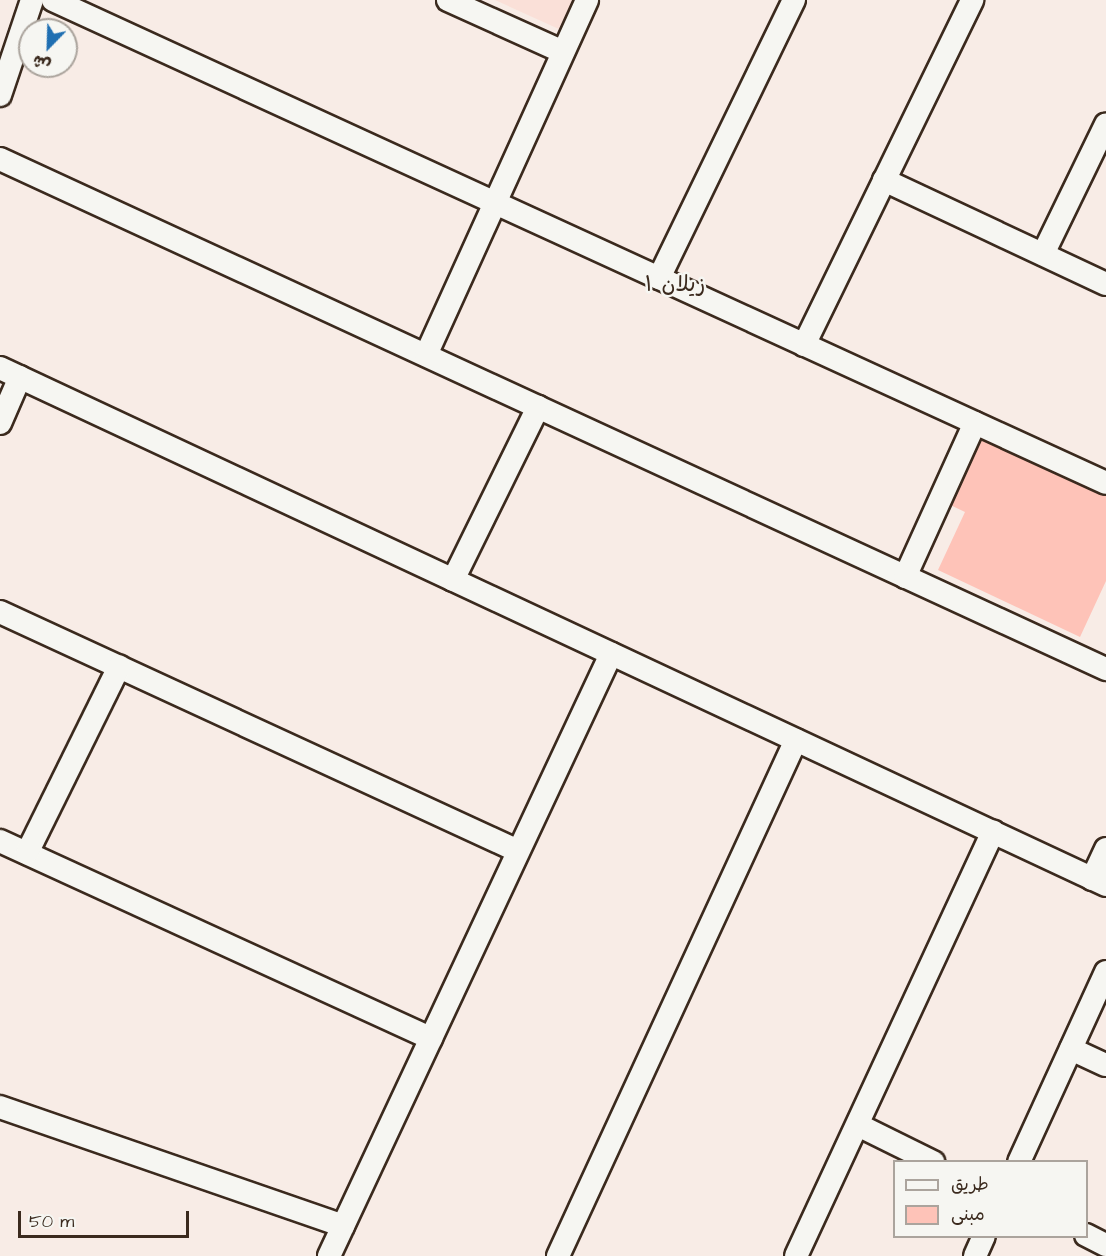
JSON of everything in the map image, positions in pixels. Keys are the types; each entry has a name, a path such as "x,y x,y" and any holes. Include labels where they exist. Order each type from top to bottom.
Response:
{"street":[{"path":"0,95 32,0"},
{"path":"53,0 1106,483"},
{"path":"448,0 563,52"},
{"path":"426,355 586,0"},
{"path":"659,278 794,0"},
{"path":"804,345 972,0"},
{"path":"1043,254 1106,124"},
{"path":"0,159 1106,669"},
{"path":"884,180 1106,284"},
{"path":"0,423 10,373 1099,882 1106,849"},
{"path":"453,580 538,407"},
{"path":"905,577 975,423"},
{"path":"0,612 518,851"},
{"path":"329,1256 611,654"},
{"path":"27,854 119,667"},
{"path":"558,1256 796,740"},
{"path":"796,1256 993,832"},
{"path":"0,841 431,1038"},
{"path":"1018,1160 1106,972"},
{"path":"1071,1049 1106,1065"},
{"path":"0,1107 343,1226"},
{"path":"858,1125 931,1160"},
{"path":"1088,1236 1106,1245"},
{"path":"975,1256 983,1238"}],"shaded area":[{"path":"495,0 575,0 561,30"}],"building":[{"path":"975,433 1106,493 1106,581 1080,637 938,570 965,512 944,502"}],"district":[{"name":"زیلان ١","path":"675,285"}]}
